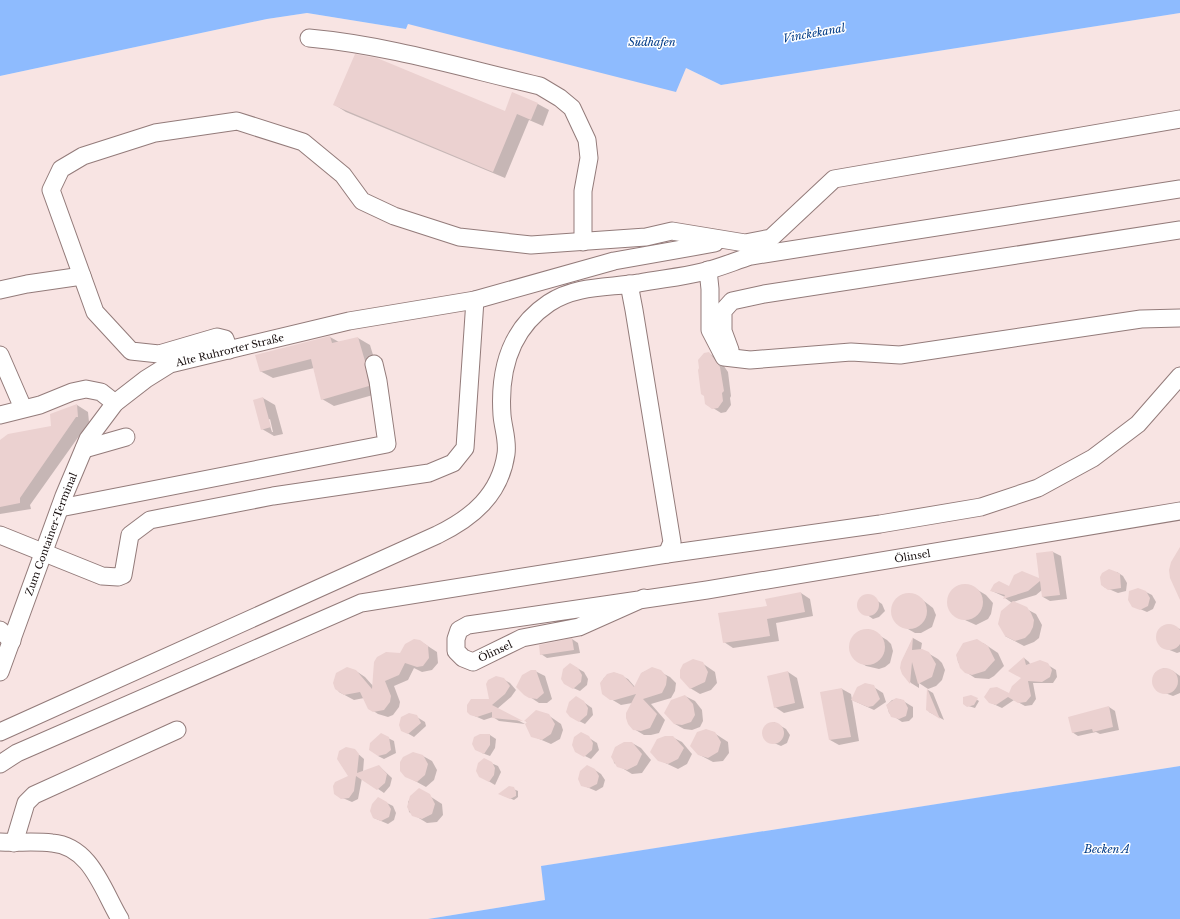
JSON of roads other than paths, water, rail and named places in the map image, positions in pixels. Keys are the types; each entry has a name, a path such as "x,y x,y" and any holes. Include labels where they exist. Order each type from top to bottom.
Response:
{"street":[{"path":"309,38 342,41 378,48 540,86 560,98 572,108 587,140 589,158 582,191 583,242"},
{"path":"229,350 225,339 217,337 159,354 131,351 95,312 51,190 61,169 83,156 155,133 237,121 303,142 343,175 362,201 394,216 459,237 531,245 646,237 672,231 745,243 771,238 834,179 1180,118"},
{"path":"0,732 437,535 468,518 493,490 501,473 507,444 501,387 507,360 520,333 539,311 548,304 571,292 585,288 629,284 708,270 751,256 1180,189"},
{"path":"733,358 723,330 723,311 732,301 764,294 1180,230"},
{"name":"Alte Ruhrorter Straße","path":"115,403 146,379 170,364 348,321 475,300 614,261 728,240"},
{"path":"708,270 710,289 710,330 724,357 750,360 851,352 900,355 1141,319 1180,318"},
{"path":"0,290 26,284 82,276"},
{"path":"629,284 672,542 667,554"},
{"path":"0,535 21,542 44,553 102,576 118,577 123,575 130,535 150,520 273,496 429,473 453,463 465,448 475,300"},
{"path":"0,355 23,408"},
{"path":"60,508 387,444 387,435 374,364"},
{"path":"0,764 17,753 361,603 667,554 880,524 981,507 1038,488 1093,458 1138,424 1180,376"},
{"path":"0,415 23,408 40,405 72,392 86,389 101,392 115,403"},
{"name":"Zum Container-Terminal","path":"0,672 6,635 44,553 60,508 84,449 97,426 115,403"},
{"path":"84,449 126,437"},
{"name":"Ölinsel","path":"644,598 579,627 522,638 473,662 463,658 456,651 456,639 459,630 468,625 644,598 715,588 1180,512"},
{"path":"120,919 108,899 95,872 76,851 66,846 53,843 7,842 26,803 34,795 177,730"}],"water":[{"name":"Südhafen","path":"0,0 1180,0 1180,13 721,85 686,68 676,92 408,24 406,29 307,13 267,19 0,76"},
{"name":"Becken A","path":"1180,766 1180,919 428,919 545,900 541,866"}],"water label":[{"name":"Vinckekanal","path":"814,33"}]}
